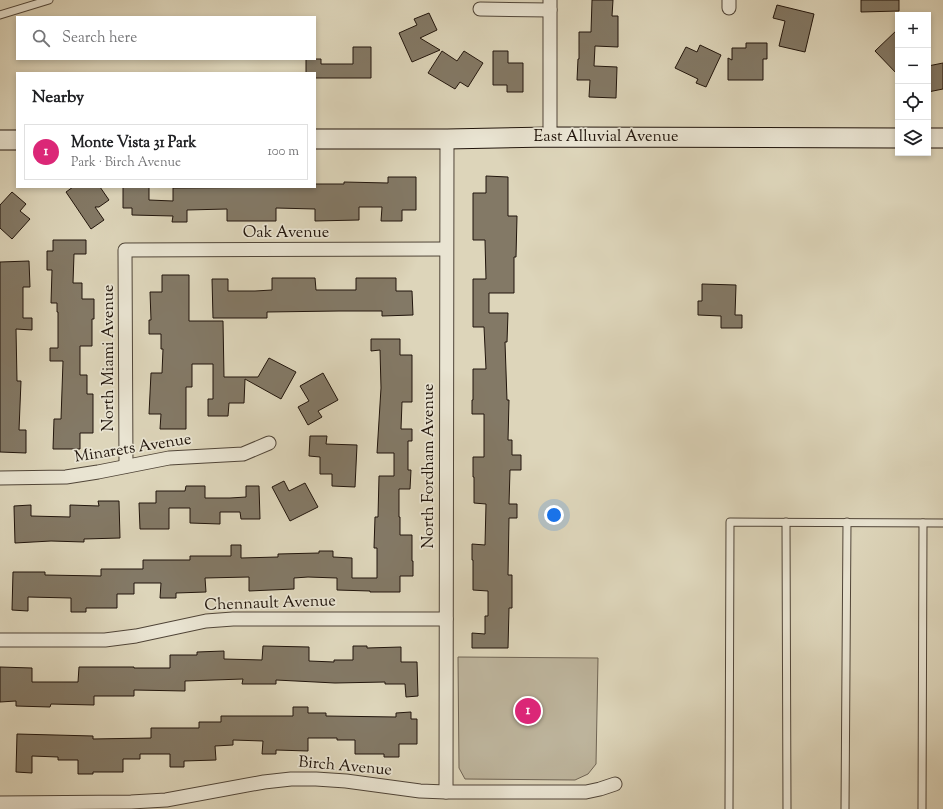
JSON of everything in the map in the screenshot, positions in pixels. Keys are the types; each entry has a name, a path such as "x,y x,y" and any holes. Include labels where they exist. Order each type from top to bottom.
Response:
{"street":[{"path":"480,9 550,5 550,137"},
{"name":"East Alluvial Avenue","path":"316,139 550,137 895,138"},
{"path":"931,138 943,138"},
{"name":"North Fordham Avenue","path":"446,139 446,792"},
{"path":"0,140 16,140"},
{"name":"Oak Avenue","path":"125,250 446,249"},
{"name":"North Miami Avenue","path":"125,250 126,466"},
{"name":"Minarets Avenue","path":"0,478 66,477 169,458 243,454 268,443"},
{"name":"Chennault Avenue","path":"0,640 105,640 136,636 206,621 233,619 446,619"},
{"name":"Birch Avenue","path":"0,803 131,802 166,800 264,782 291,779 346,781 420,791 446,792 586,792 616,784"}],"lane":[{"path":"0,15 49,0"},
{"path":"729,809 730,522 943,523"},
{"path":"786,522 787,809"},
{"path":"845,809 847,522"},
{"path":"922,809 923,523"}],"shaded area":[{"path":"458,657 598,658 596,764 588,774 575,780 465,779 459,768"}],"building":[{"path":"592,0 613,0 612,16 618,16 618,47 595,46 594,66 617,67 616,98 589,97 590,80 577,80 579,32 591,32"},
{"path":"861,0 899,0 899,11 861,12"},
{"path":"777,5 814,14 805,52 779,46 785,21 773,18"},
{"path":"429,13 437,30 420,38 440,50 412,62 399,33 417,25 414,19"},
{"path":"895,32 895,72 875,51"},
{"path":"746,43 767,43 767,59 763,59 763,80 728,80 728,58 732,60 732,48 746,48"},
{"path":"700,45 721,55 706,87 696,83 698,79 675,68 686,47 697,52"},
{"path":"353,47 371,47 371,78 316,78 316,72 306,72 306,60 321,59 321,64 353,64"},
{"path":"442,51 457,61 464,51 483,63 468,87 460,82 455,89 428,73"},
{"path":"493,51 508,51 508,63 523,63 523,92 507,92 507,85 493,85"},
{"path":"943,63 943,89 931,91 931,65"},
{"path":"486,176 508,177 508,216 517,216 516,257 514,257 514,293 489,293 489,313 508,313 507,342 505,342 507,400 509,400 508,440 512,440 512,455 521,455 521,470 510,470 509,504 517,504 517,518 509,518 508,575 512,575 512,608 509,608 508,648 472,648 472,633 485,634 485,616 488,616 488,591 473,590 472,560 472,544 485,545 486,504 474,503 473,477 473,457 484,457 484,414 472,414 472,400 473,369 486,369 484,327 473,327 473,279 486,279 485,240 473,240 473,193 486,193"},
{"path":"388,177 416,177 416,210 402,210 402,221 381,221 382,207 359,207 359,220 315,221 315,209 276,208 276,221 227,221 227,209 187,210 187,222 172,222 173,216 132,215 132,208 123,208 123,188 149,188 149,200 173,201 173,188 316,188 316,184 344,184 344,182 388,183"},
{"path":"72,188 101,188 109,200 99,207 95,207 104,220 91,229 66,192"},
{"path":"12,192 26,204 20,211 30,219 12,239 0,228 0,205"},
{"path":"53,240 86,240 86,254 74,254 73,283 82,283 82,299 94,299 92,346 80,346 80,375 87,375 87,394 93,394 93,433 80,433 80,449 53,449 54,419 61,419 63,361 50,361 50,348 58,348 57,303 51,303 52,270 47,270 47,251 53,251"},
{"path":"29,261 30,287 23,287 23,318 32,318 32,330 16,329 17,381 21,381 19,430 26,430 26,453 0,452 0,262"},
{"path":"162,275 189,275 189,321 223,321 224,377 258,377 269,358 296,372 281,399 245,379 244,403 229,403 228,416 208,416 208,399 213,399 213,364 192,364 192,387 186,387 186,429 160,429 161,414 149,414 151,373 162,373 163,349 161,349 161,334 149,334 149,320 151,320 150,292 162,292"},
{"path":"272,278 315,278 316,290 356,290 356,278 396,278 396,291 412,291 413,315 382,316 382,311 267,312 267,318 213,318 212,279 228,279 228,291 255,291 272,290"},
{"path":"702,284 736,285 735,315 742,315 742,328 721,328 721,316 698,315 698,301 702,301"},
{"path":"371,339 400,339 400,355 412,355 412,402 402,402 401,429 412,429 412,441 408,441 408,470 411,470 410,489 399,489 399,517 400,535 412,535 413,576 400,576 400,592 337,590 337,578 308,577 294,578 294,589 249,591 249,577 205,578 206,592 176,593 176,598 160,598 161,583 134,583 134,594 117,594 117,608 86,608 86,612 71,612 71,598 28,597 28,611 12,610 13,572 45,572 45,575 101,576 101,569 143,569 143,560 190,560 190,556 231,556 231,545 241,545 241,558 278,557 278,554 319,553 319,551 333,551 333,557 352,558 352,578 377,578 377,548 374,548 375,517 378,517 379,476 394,476 394,453 377,453 381,388 380,350 371,351"},
{"path":"323,373 338,400 318,411 322,417 308,425 298,407 309,401 300,386"},
{"path":"310,436 327,436 326,444 357,445 355,487 332,486 332,474 320,474 320,457 309,456"},
{"path":"284,481 289,491 305,483 318,507 290,521 272,487"},
{"path":"186,486 205,486 205,498 230,498 246,497 246,486 259,486 260,519 241,519 240,512 220,512 220,524 190,523 190,508 169,508 169,529 140,529 139,503 156,503 156,491 185,491"},
{"path":"98,501 119,501 120,538 84,539 84,542 51,541 15,543 14,506 31,505 31,516 70,517 70,505 99,506"},
{"path":"263,646 309,647 309,661 334,662 334,660 353,660 353,646 367,646 367,648 401,647 401,662 417,662 418,696 406,697 405,684 385,684 385,682 335,683 276,680 276,684 242,684 243,679 185,681 185,691 134,690 134,696 94,696 94,705 51,704 50,707 16,706 16,701 0,702 0,667 32,668 32,682 78,682 79,667 170,668 170,655 197,655 197,652 224,651 224,659 262,660"},
{"path":"293,707 308,707 308,713 326,713 326,716 396,717 396,713 411,712 411,719 417,719 417,744 399,744 399,757 384,757 384,754 355,754 355,740 337,740 337,738 308,738 308,751 276,750 276,754 262,754 263,741 233,740 233,745 215,746 216,760 184,761 184,767 170,767 170,754 140,754 140,759 123,759 123,772 93,772 93,774 78,774 78,760 58,760 58,757 32,756 32,773 16,772 17,734 93,736 93,739 151,738 151,728 199,728 199,722 221,722 221,716 293,716"}],"place":[{"name":"Monte Vista 31 Park","path":"528,711"}]}
